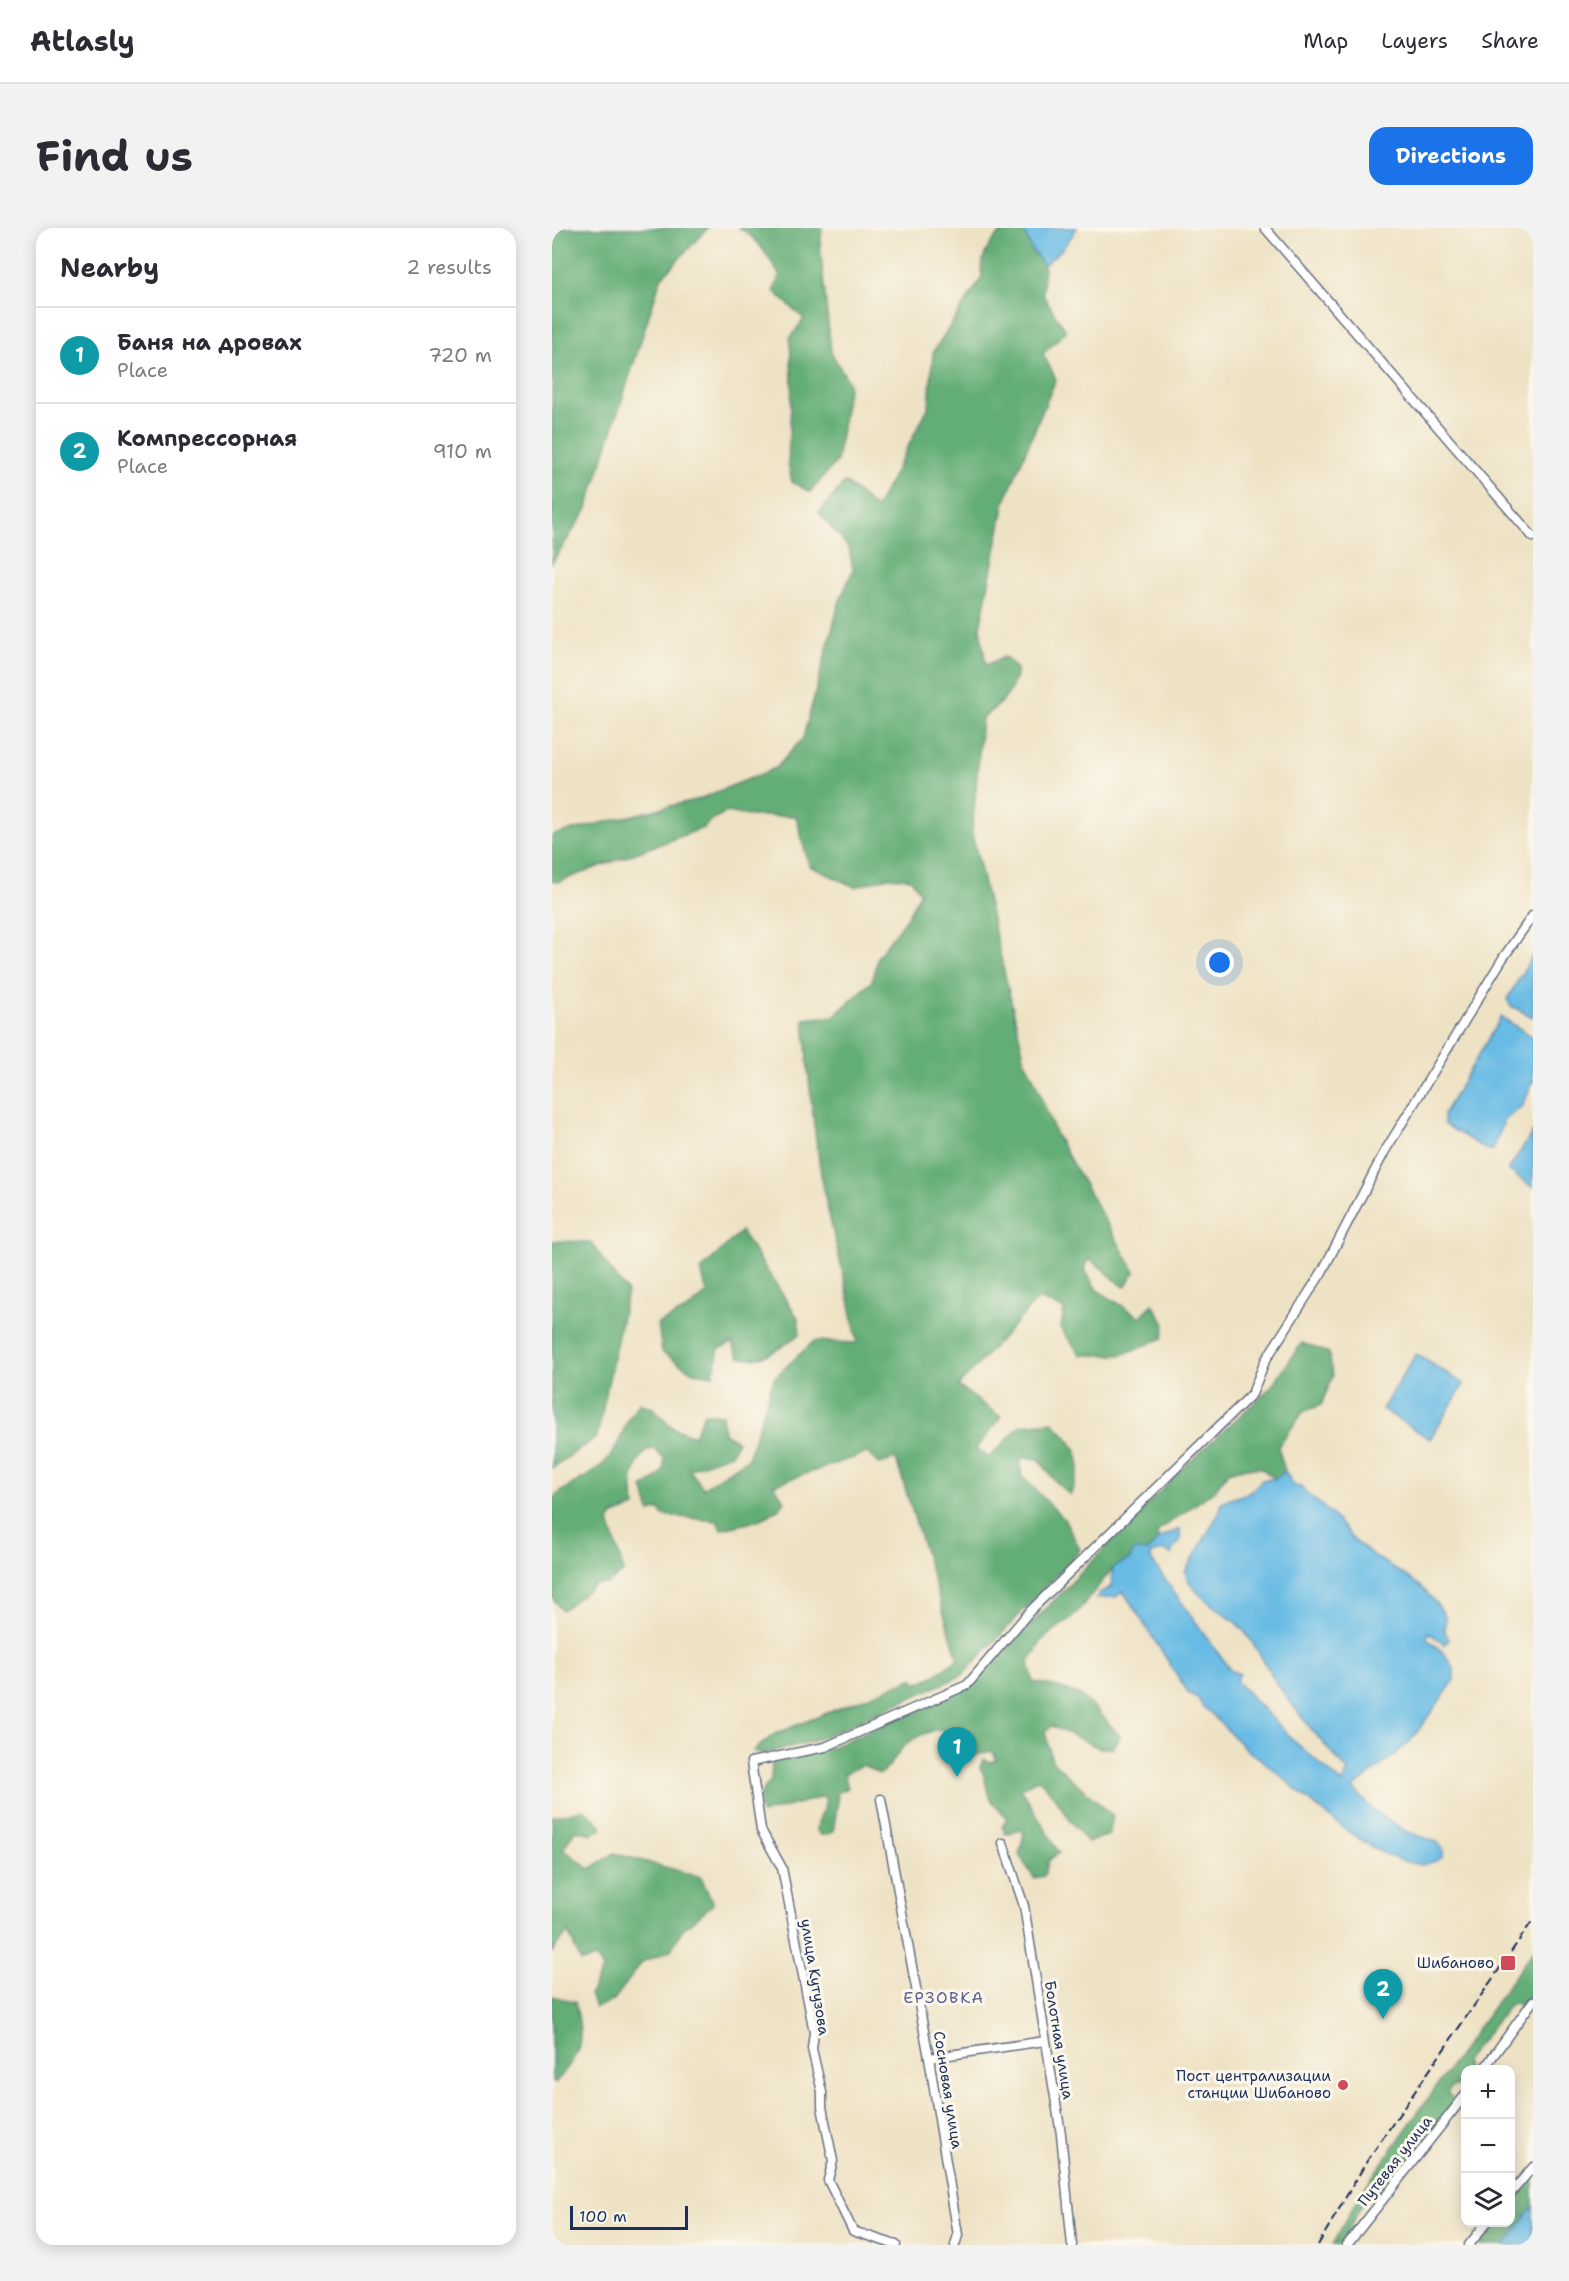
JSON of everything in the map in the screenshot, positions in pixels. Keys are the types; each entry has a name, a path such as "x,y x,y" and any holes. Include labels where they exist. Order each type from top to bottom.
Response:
{"street":[{"path":"1265,228 1533,537"},
{"name":"улица Кутузова","path":"896,2245 853,2231 828,2180 833,2161 822,2107 822,2092 814,2059 814,2032 782,1868 761,1830 757,1815 751,1762 825,1747 967,1685 1030,1611 1252,1394 1265,1361 1322,1272 1385,1151 1503,958 1533,915"},
{"name":"Сосновая улица","path":"881,1799 929,2058 957,2235 955,2245"},
{"name":"Болотная улица","path":"1003,1843 1024,1906 1061,2134 1071,2245"},
{"path":"1487,2065 1533,2001"},
{"path":"929,2058 1045,2041"},
{"name":"Путевая улица","path":"1347,2245 1461,2100"},
{"path":"1515,2188 1533,2167"},
{"path":"1469,2245 1485,2227"}],"green space":[{"path":"552,228 708,228 661,278 587,509 552,563"},
{"path":"738,228 822,228 820,246 831,352 849,383 837,461 810,492 792,482 788,463 792,383 790,338 804,319 774,291 779,275 756,241"},
{"path":"1007,228 1023,228 1032,250 1044,265 1043,295 1066,331 1043,354 1056,379 1005,501 980,628 986,665 1005,657 1017,669 1013,686 1006,698 982,718 972,833 1025,1061 1056,1135 1135,1272 1125,1287 1088,1259 1084,1269 1097,1290 1140,1317 1153,1304 1165,1324 1163,1338 1121,1355 1081,1355 1061,1329 1064,1309 1038,1299 958,1386 1001,1417 976,1449 989,1458 1021,1425 1053,1422 1069,1440 1078,1455 1079,1463 1070,1495 1054,1480 1039,1459 1021,1458 1021,1475 1065,1520 1080,1550 963,1675 811,1742 762,1754 753,1751 775,1734 914,1678 915,1684 934,1676 958,1659 896,1459 879,1464 867,1453 773,1485 785,1501 773,1513 756,1521 721,1529 717,1521 662,1515 659,1509 650,1512 643,1487 662,1472 664,1458 655,1449 647,1450 637,1464 633,1477 635,1507 614,1515 609,1521 624,1572 607,1584 596,1584 562,1610 552,1597 552,1499 597,1469 609,1457 640,1403 653,1408 673,1428 694,1436 704,1413 722,1415 724,1433 738,1441 731,1454 689,1469 703,1488 748,1459 774,1378 814,1341 857,1343 820,1170 804,1019 834,1016 872,981 878,956 907,917 920,893 911,879 888,877 855,887 809,866 796,816 750,816 727,812 713,819 703,828 558,882 552,881 552,835 699,799 776,768 803,738 840,600 853,570 849,548 819,513 845,482 876,508 929,406 933,352 982,277 982,263 987,249"},
{"path":"741,1231 798,1318 800,1334 765,1356 739,1357 732,1343 719,1349 713,1375 693,1372 662,1352 658,1324 688,1309 707,1293 701,1270"},
{"path":"552,1241 590,1242 627,1292 597,1437 552,1468"},
{"path":"1302,1343 1329,1353 1333,1376 1321,1405 1303,1412 1278,1447 1285,1471 1275,1479 1261,1468 1242,1468 1228,1472 1215,1490 1157,1532 1158,1539 1154,1547 1113,1568 1075,1615 1043,1639 1029,1662 1033,1682 1063,1689 1083,1698 1120,1736 1112,1748 1099,1748 1052,1726 1045,1731 1052,1761 1113,1816 1109,1835 1088,1842 1039,1779 1021,1788 1059,1853 1049,1860 1044,1876 1034,1878 1019,1855 1024,1834 1020,1829 1006,1834 1002,1827 1007,1819 989,1796 980,1768 983,1759 990,1762 996,1760 994,1753 990,1751 970,1757 963,1734 954,1737 938,1729 908,1743 879,1774 863,1765 844,1774 848,1788 837,1793 838,1801 833,1832 822,1836 817,1831 825,1796 761,1814 759,1796 771,1780 772,1761 831,1747 970,1687 1183,1468 1271,1387"},
{"path":"584,1809 603,1827 593,1834 575,1830 563,1849 590,1869 614,1853 701,1877 713,1904 682,1930 671,1950 642,1962 614,2000 595,2008 590,1994 603,1968 596,1958 581,1962 568,1932 552,1952 552,1817"},
{"path":"1533,1950 1533,1992 1524,2005 1511,2003 1465,2061 1466,2065 1461,2065 1461,2086 1452,2087 1447,2092 1455,2101 1389,2186 1378,2191 1363,2203 1339,2245 1332,2245 1361,2193"},
{"path":"552,1996 575,2002 580,2027 576,2053 572,2062 556,2082 552,2082"},
{"path":"1533,2178 1533,2207 1505,2245 1479,2245 1493,2227 1515,2227 1515,2200"}],"water":[{"path":"1023,228 1077,228 1064,247 1044,265 1032,250"},
{"path":"1533,955 1533,1017 1511,1006 1507,999"},
{"path":"1501,1017 1533,1037 1533,1081 1523,1105 1504,1121 1493,1150 1487,1150 1444,1124 1443,1115"},
{"path":"1533,1132 1533,1187 1508,1170"},
{"path":"1416,1354 1464,1384 1430,1439 1382,1409"},
{"path":"1285,1471 1294,1486 1301,1487 1365,1550 1415,1582 1426,1592 1446,1618 1444,1630 1449,1640 1444,1644 1428,1632 1427,1639 1444,1653 1454,1668 1454,1681 1409,1743 1353,1788 1374,1811 1405,1831 1437,1842 1443,1849 1443,1856 1424,1864 1401,1861 1349,1832 1248,1751 1202,1706 1198,1698 1189,1694 1123,1591 1116,1597 1097,1598 1099,1593 1111,1587 1113,1568 1130,1559 1134,1550 1148,1551 1158,1539 1180,1529 1180,1542 1173,1549 1172,1555 1164,1550 1150,1555 1152,1561 1231,1671 1240,1674 1236,1681 1294,1741 1342,1783 1348,1771 1286,1696 1248,1636 1236,1623 1195,1590 1185,1572 1219,1513 1222,1502 1250,1492 1262,1480 1275,1479"},
{"path":"1533,2207 1533,2245 1505,2245 1531,2208"}],"railway":[{"path":"1318,2245 1367,2161 1533,1920"}],"place":[{"name":"Баня на дровах","path":"957,1777"},
{"name":"Шибаново","path":"1508,1963"},
{"name":"Компрессорная","path":"1383,2019"},
{"name":"Пост централизации станции Шибаново","path":"1343,2085"}],"district":[{"name":"ЕРЗОВКА","path":"944,1997"}]}
